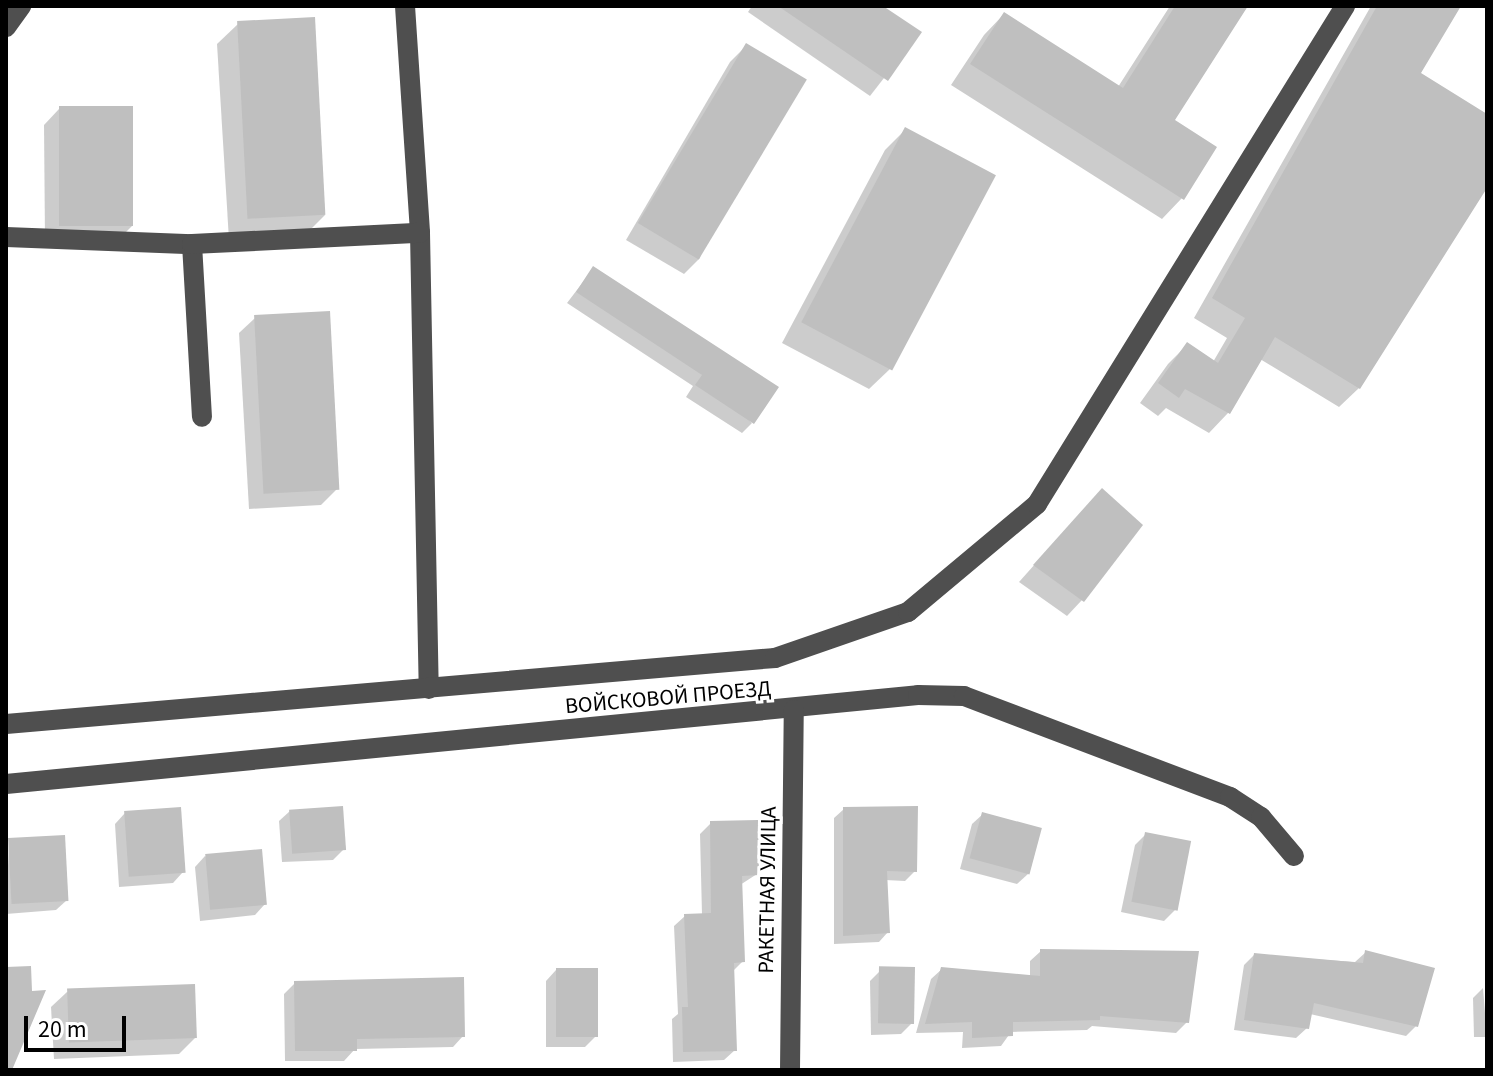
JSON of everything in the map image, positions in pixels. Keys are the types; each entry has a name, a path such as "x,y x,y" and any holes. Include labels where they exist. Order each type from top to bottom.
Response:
{"street":[{"path":"6,27 21,6"},
{"path":"405,6 420,233 429,689"},
{"path":"6,724 775,658 908,612 1037,504 1345,6"},
{"path":"6,237 192,244 420,233"},
{"path":"192,244 202,417"},
{"name":"ВОЙСКОВОЙ ПРОЕЗД","path":"6,784 794,710 918,695 964,696 1003,707 1230,797 1261,817 1294,856"},
{"name":"РАКЕТНАЯ УЛИЦА","path":"790,1070 794,710"}],"building":[{"path":"778,6 883,6 922,32 888,81"},
{"path":"1175,6 1248,6 1175,120 1217,147 1184,200 970,64 1004,12 1123,88"},
{"path":"1377,6 1461,6 1421,73 1487,114 1487,188 1360,389 1275,337 1230,414 1185,389 1179,398 1158,383 1187,342 1218,363 1245,318 1212,298"},
{"path":"315,17 325,215 247,219 237,21"},
{"path":"746,43 807,80 699,260 638,223"},
{"path":"59,106 133,106 133,226 59,226"},
{"path":"905,127 996,175 892,370 801,322"},
{"path":"593,266 779,387 754,424 695,385 702,375 576,292"},
{"path":"330,311 339,490 263,494 254,315"},
{"path":"1102,488 1143,525 1084,602 1033,565"},
{"path":"343,806 346,850 292,854 289,810"},
{"path":"918,806 917,872 887,871 890,933 843,936 843,807"},
{"path":"181,807 186,873 129,877 124,811"},
{"path":"982,812 1042,828 1029,874 970,858"},
{"path":"758,820 759,875 742,876 745,962 734,963 737,1051 683,1052 682,1007 688,1007 684,914 711,913 710,821"},
{"path":"1145,832 1191,841 1178,911 1131,902"},
{"path":"65,835 68,901 12,904 8,838"},
{"path":"262,849 267,905 210,910 205,854"},
{"path":"1040,949 1199,951 1189,1023 1100,1016 1100,1020 1013,1022 1013,1036 972,1038 972,1022 925,1024 941,967 1040,976"},
{"path":"1365,950 1435,968 1418,1027 1314,1003 1309,1029 1244,1020 1254,953 1363,963"},
{"path":"31,966 32,991 46,990 12,1070 6,1070 6,967"},
{"path":"879,966 915,967 914,1024 878,1023"},
{"path":"556,968 598,968 598,1037 556,1037"},
{"path":"464,977 465,1037 357,1039 357,1051 295,1051 294,981"},
{"path":"195,984 197,1038 69,1042 67,988"}]}
